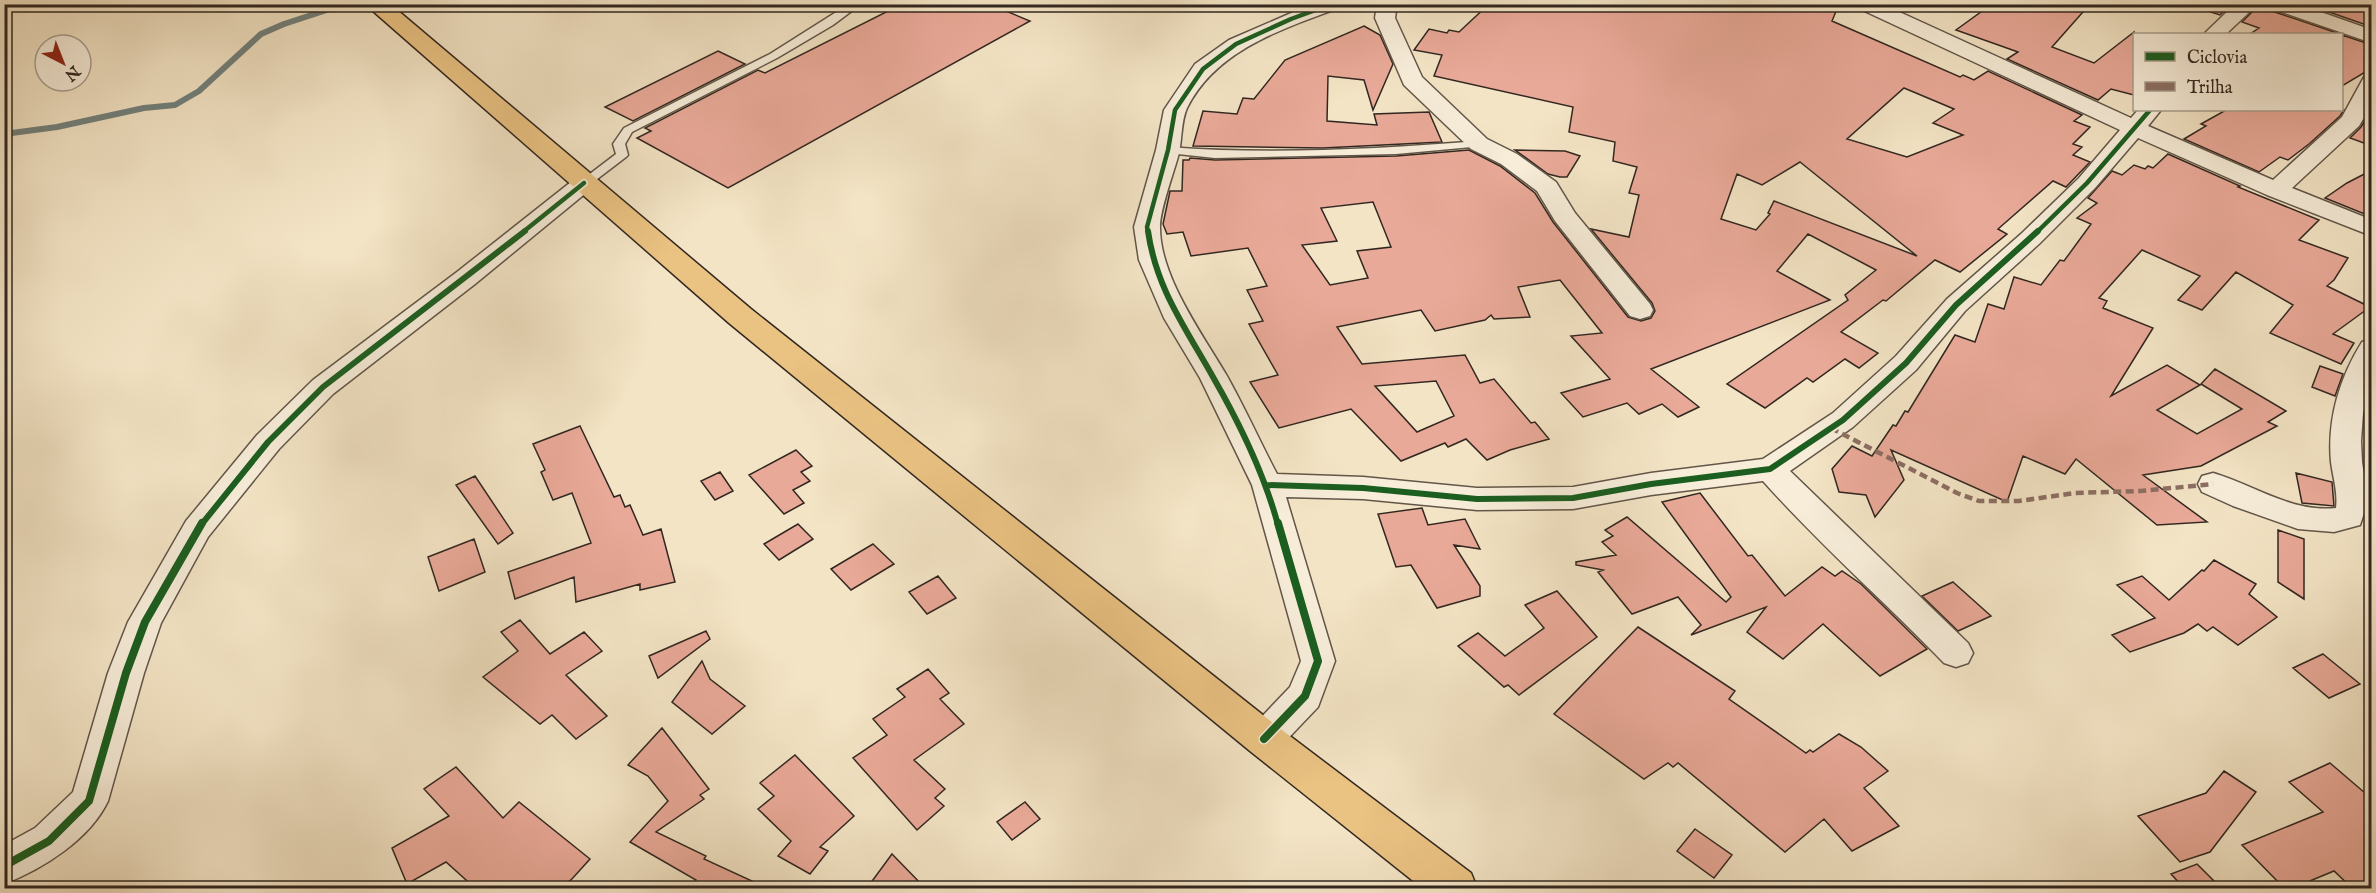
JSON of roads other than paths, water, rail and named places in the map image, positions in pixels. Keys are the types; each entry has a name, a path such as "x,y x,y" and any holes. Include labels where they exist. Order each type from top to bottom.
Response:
{"main road":[{"path":"376,4 740,316 1264,739 1455,888"}],"street":[{"path":"1264,739 1305,696 1318,661 1267,485 1214,378 1178,318 1152,260 1148,226 1168,150 1175,110 1203,69 1236,44 1291,19 1332,4"},
{"path":"1387,4 1385,18 1412,80 1479,144 1509,159 1547,187 1564,216 1640,310"},
{"path":"1865,4 2142,119 2276,190 2372,229"},
{"path":"2215,33 2248,4"},
{"path":"2277,4 2372,37"},
{"path":"2276,190 2351,121 2372,82"},
{"path":"1267,485 1363,488 1477,499 1573,498 1651,484 1770,469 1843,420 1898,370 1956,305 2030,239 2087,183 2142,119"},
{"path":"4,866 49,841 89,801 126,673 145,622 197,529 268,442 323,387 466,278 584,183"},
{"path":"2212,484 2293,515 2337,522 2349,517 2355,506 2346,455 2350,404 2362,362 2372,348"},
{"path":"1770,469 1801,503 1891,587 1956,654"}],"lane":[{"path":"584,183 622,155 619,144 628,130 829,25 856,4"},
{"path":"1168,150 1215,154 1396,151 1479,144"}],"waterway":[{"path":"4,134 57,127 144,108 175,105 199,91 261,34 345,4"}]}
